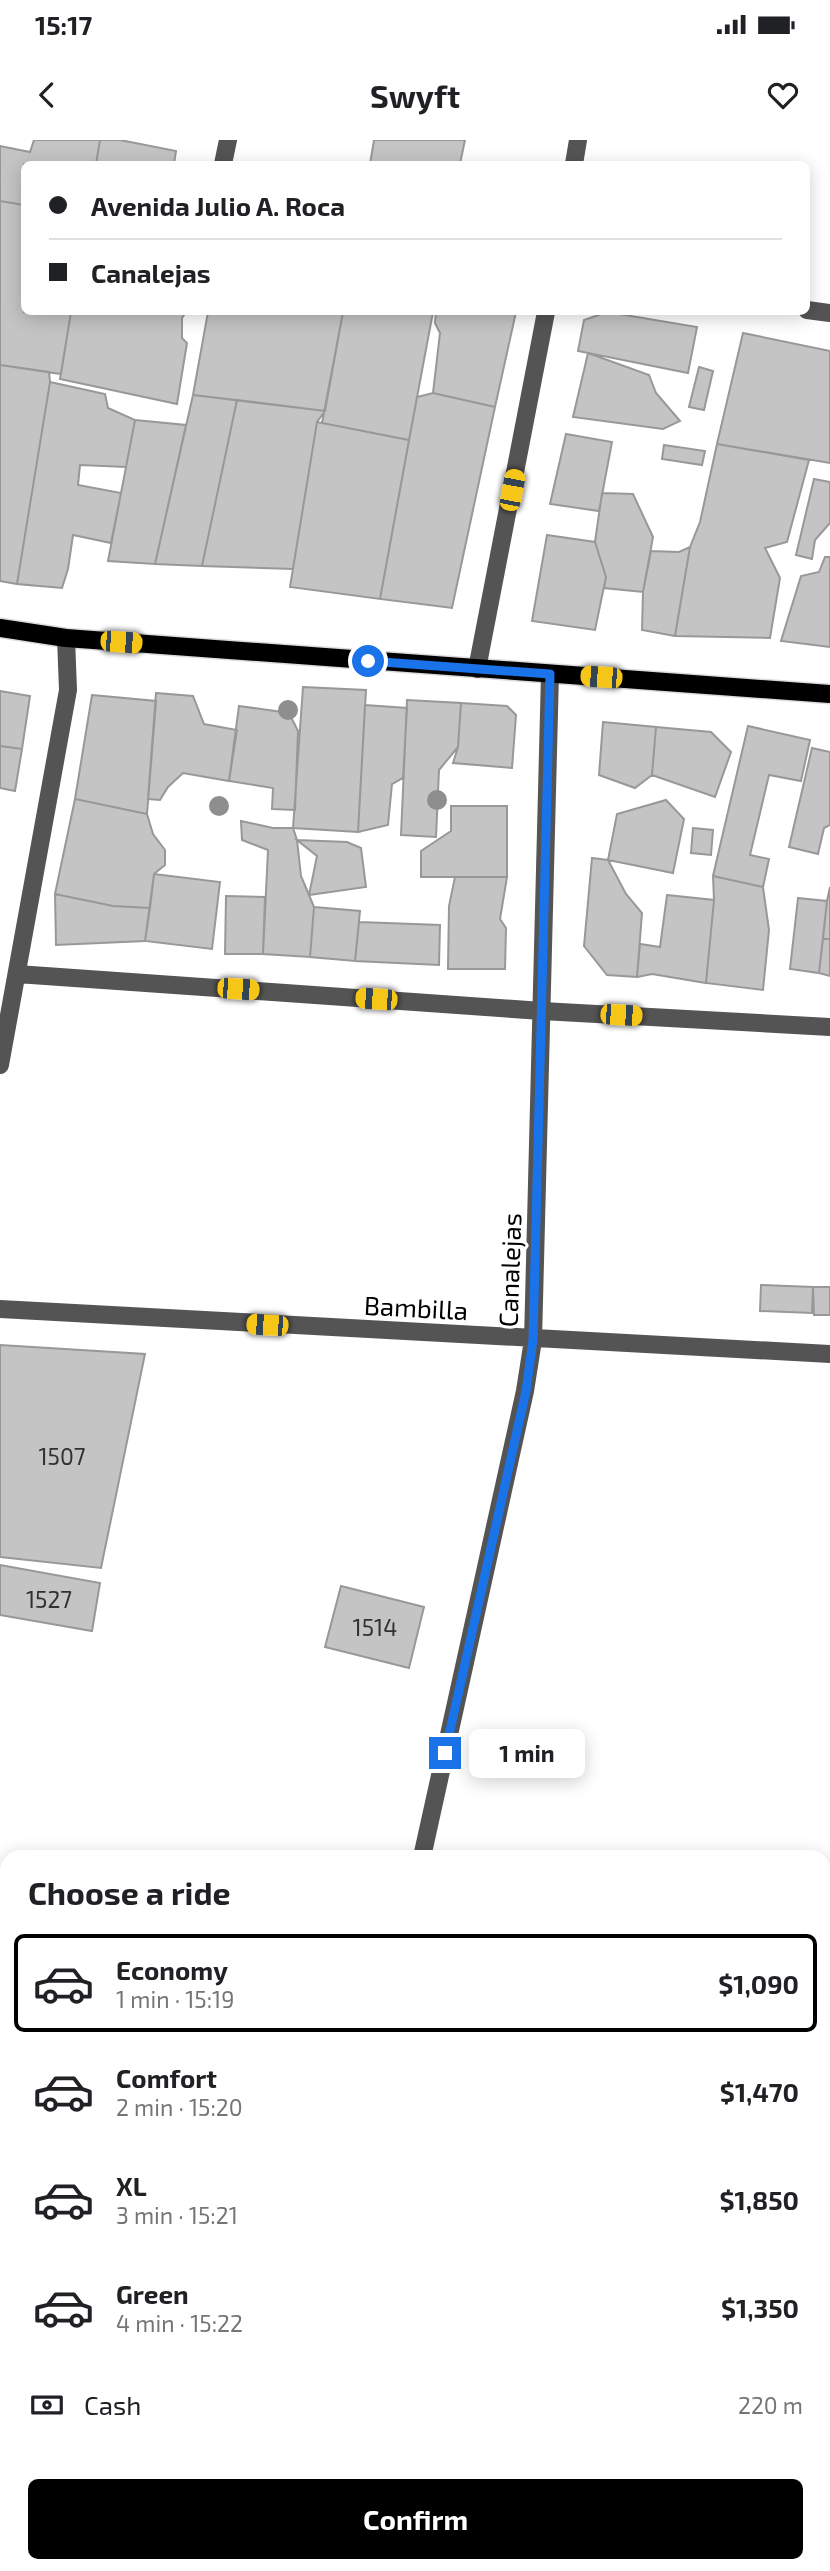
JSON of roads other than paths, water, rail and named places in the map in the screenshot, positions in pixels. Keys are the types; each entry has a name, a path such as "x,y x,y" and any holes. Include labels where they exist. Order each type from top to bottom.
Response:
{"main road":[{"path":"0,628 66,638 830,694"}],"street":[{"path":"224,161 228,140"},
{"path":"574,161 578,140"},
{"path":"810,310 830,313"},
{"path":"477,669 545,315"},
{"path":"0,1065 68,690 66,638"},
{"name":"Canalejas","path":"424,1850 526,1391 533,1340 550,674"},
{"path":"17,974 542,1011 830,1027"},
{"name":"Bambilla","path":"0,1309 830,1354"}]}
